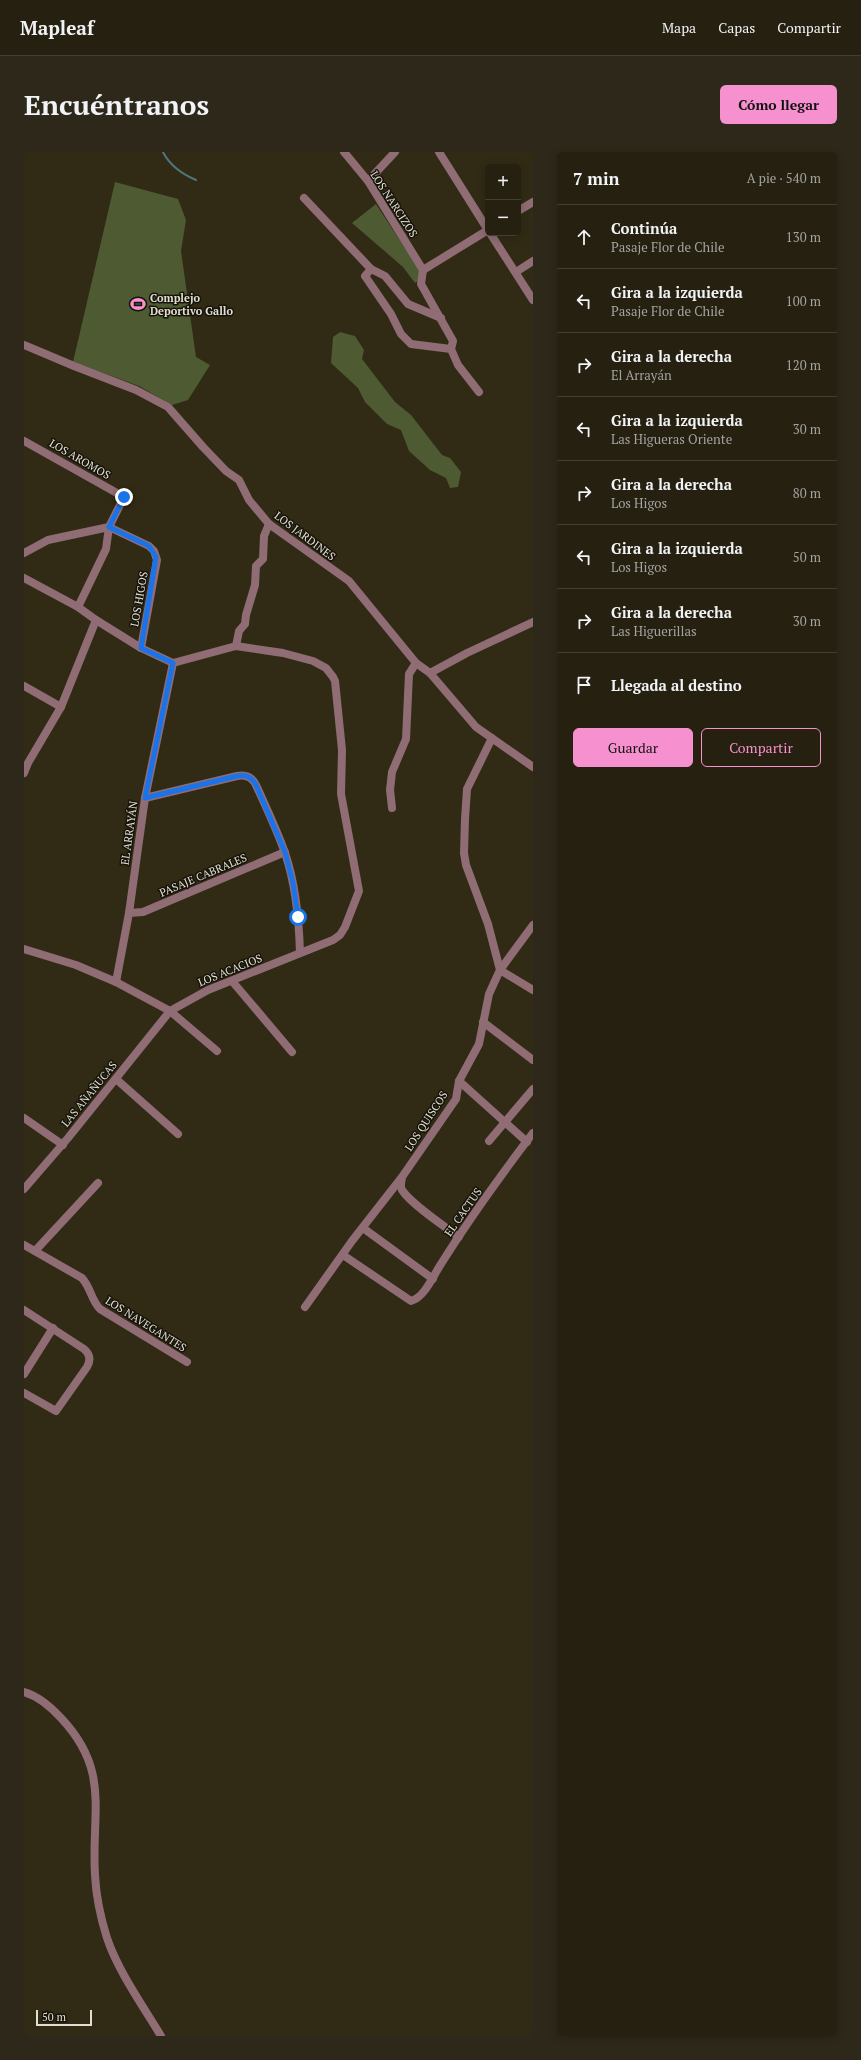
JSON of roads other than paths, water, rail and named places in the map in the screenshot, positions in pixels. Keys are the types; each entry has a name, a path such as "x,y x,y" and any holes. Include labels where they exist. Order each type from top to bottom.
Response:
{"street":[{"name":"LOS NARCIZOS","path":"344,152 368,182 423,270"},
{"path":"368,182 395,152"},
{"path":"439,152 485,225"},
{"path":"304,198 371,269 385,276 408,304 441,318"},
{"path":"521,209 533,202"},
{"path":"479,392 458,365 451,349 453,341 421,284 423,270 485,232"},
{"path":"492,236 533,300"},
{"path":"516,272 533,261"},
{"path":"371,269 365,276 391,314 400,334 411,344 451,349"},
{"name":"LOS JARDINES","path":"24,344 74,366 136,390 168,407 226,471 239,480 249,500 269,524 349,582 416,663 430,673 476,727 533,767"},
{"name":"LOS AROMOS","path":"24,441 124,497 109,527"},
{"path":"25,581 78,607 141,648 173,663 236,646 239,631 245,624 255,585 256,566 263,559 264,536 269,524"},
{"path":"24,553 48,540 109,527 106,549 78,607"},
{"name":"LOS HIGOS","path":"109,527 149,546 156,557 141,648"},
{"path":"24,774 26,762 61,707 96,620"},
{"path":"430,673 467,653 533,622"},
{"name":"LOS ACACIOS","path":"170,1011 197,995 333,940 340,935 345,927 359,891 341,794 342,750 335,681 326,668 314,661 283,653 236,646"},
{"name":"EL ARRAYÁN","path":"116,982 129,913 145,798 173,663"},
{"path":"392,808 390,790 392,772 406,739 409,674 416,663"},
{"path":"24,686 61,707"},
{"path":"492,738 467,789 464,853 466,865 488,924 500,970 533,990"},
{"path":"145,798 237,776 249,777 256,785 285,852 296,899 300,953"},
{"name":"PASAJE CABRALES","path":"129,913 143,912 285,852"},
{"name":"LOS QUISCOS","path":"304,1307 402,1177 456,1099 459,1081 479,1044 489,994 500,970 533,925"},
{"path":"24,949 76,965 116,982 170,1011 217,1051"},
{"path":"232,981 292,1052"},
{"name":"LAS AÑAÑUCAS","path":"24,1189 63,1145 170,1011"},
{"path":"483,1022 533,1060"},
{"path":"116,1079 178,1134"},
{"path":"459,1081 527,1142"},
{"path":"489,1141 533,1089"},
{"path":"24,1118 63,1145"},
{"name":"EL CACTUS","path":"343,1255 411,1301 417,1299 433,1279 459,1237 533,1133"},
{"path":"402,1177 400,1184 408,1196 459,1237"},
{"path":"34,1251 98,1183"},
{"path":"363,1228 433,1279"},
{"name":"LOS NAVEGANTES","path":"24,1245 82,1278 89,1286 94,1301 100,1309 187,1362"},
{"path":"24,1310 87,1351 90,1357 89,1364 56,1411 24,1393"},
{"path":"24,1374 53,1328"},
{"path":"24,1692 49,1706 66,1723 79,1742 89,1763 95,1784 97,1806 95,1876 107,1938 129,1983 161,2036"}],"waterway":[{"path":"163,152 177,169 196,180"}],"place":[{"name":"Complejo Deportivo Gallo","path":"138,304"}]}
